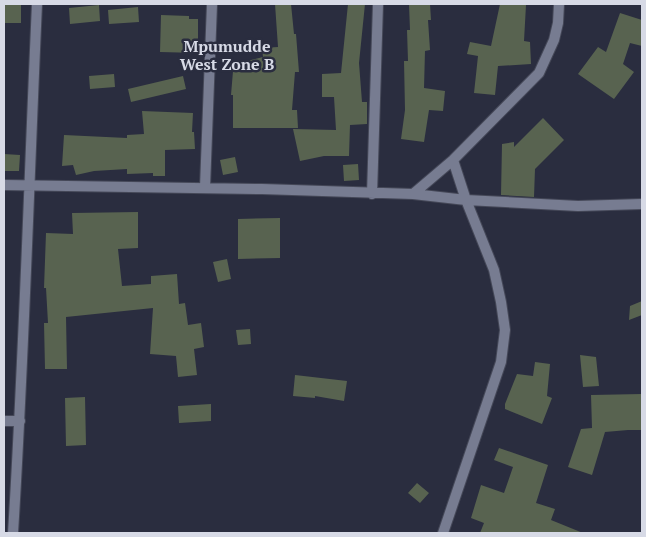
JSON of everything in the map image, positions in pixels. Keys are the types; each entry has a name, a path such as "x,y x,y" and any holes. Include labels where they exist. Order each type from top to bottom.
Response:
{"street":[{"path":"13,533 20,421 28,185 37,4"},
{"path":"205,187 212,4"},
{"path":"372,194 378,4"},
{"path":"413,194 453,160 539,73 554,40 558,23 559,4"},
{"path":"443,533 501,362 505,330 494,270 466,200 453,160"},
{"path":"4,184 205,187 413,194 466,200 578,206 642,204"},
{"path":"4,421 20,421"}],"building":[{"path":"4,4 21,4 21,23 4,23"},
{"path":"275,4 291,4 299,72 295,72 292,110 297,110 298,128 233,128 233,95 231,95 233,71 236,71 235,64 263,57 262,48 278,47"},
{"path":"348,4 365,4 359,63 362,102 367,102 367,124 350,125 349,156 324,156 300,161 293,129 336,130 334,97 322,97 322,74 341,73"},
{"path":"409,4 430,4 431,20 428,20 430,50 425,51 424,88 445,91 443,111 429,110 424,142 401,139 405,110 404,61 408,61 407,30 410,30"},
{"path":"500,4 526,5 524,41 530,42 531,64 498,66 495,95 474,93 478,56 467,54 470,42 491,46"},
{"path":"99,5 100,21 70,24 69,8"},
{"path":"138,7 139,22 109,24 108,10"},
{"path":"620,13 642,20 642,46 630,43 623,64 634,72 614,99 578,74 598,47 606,52"},
{"path":"161,15 189,16 189,19 198,19 198,53 160,52"},
{"path":"114,74 115,87 90,89 89,76"},
{"path":"183,76 186,89 131,102 128,89"},
{"path":"142,111 193,113 192,132 194,132 195,149 165,150 165,176 153,176 153,173 127,174 127,169 94,171 76,175 73,165 62,166 64,135 127,138 127,135 144,134"},
{"path":"543,118 564,140 535,169 534,197 501,195 502,144 514,142 514,147"},
{"path":"4,154 20,155 19,171 4,171"},
{"path":"235,157 238,172 223,175 220,160"},
{"path":"358,164 359,180 344,181 343,165"},
{"path":"138,212 138,248 118,249 122,286 151,284 151,276 177,274 179,304 185,303 188,325 201,323 204,347 194,349 197,375 178,377 176,356 150,354 153,308 66,317 67,369 45,369 44,323 48,323 46,288 44,288 46,233 73,234 72,213"},
{"path":"280,218 280,258 238,259 238,219"},
{"path":"227,259 231,279 218,282 213,262"},
{"path":"642,301 642,315 629,320 630,306"},
{"path":"250,329 251,344 238,345 236,330"},
{"path":"580,355 596,357 599,386 583,387"},
{"path":"535,362 550,364 547,396 552,398 542,424 505,409 505,404 517,374 533,376"},
{"path":"295,375 347,381 344,401 315,396 315,398 293,396"},
{"path":"642,394 642,430 605,432 592,475 568,467 581,429 592,428 591,395"},
{"path":"85,397 86,445 66,446 65,398"},
{"path":"211,404 211,421 179,423 178,406"},
{"path":"499,448 548,465 536,503 555,509 551,520 583,533 480,533 484,523 471,518 481,485 504,493 513,467 494,460"},
{"path":"417,483 429,493 420,503 408,493"}],"district":[{"name":"Mpumudde West Zone B","path":"227,55"}]}
